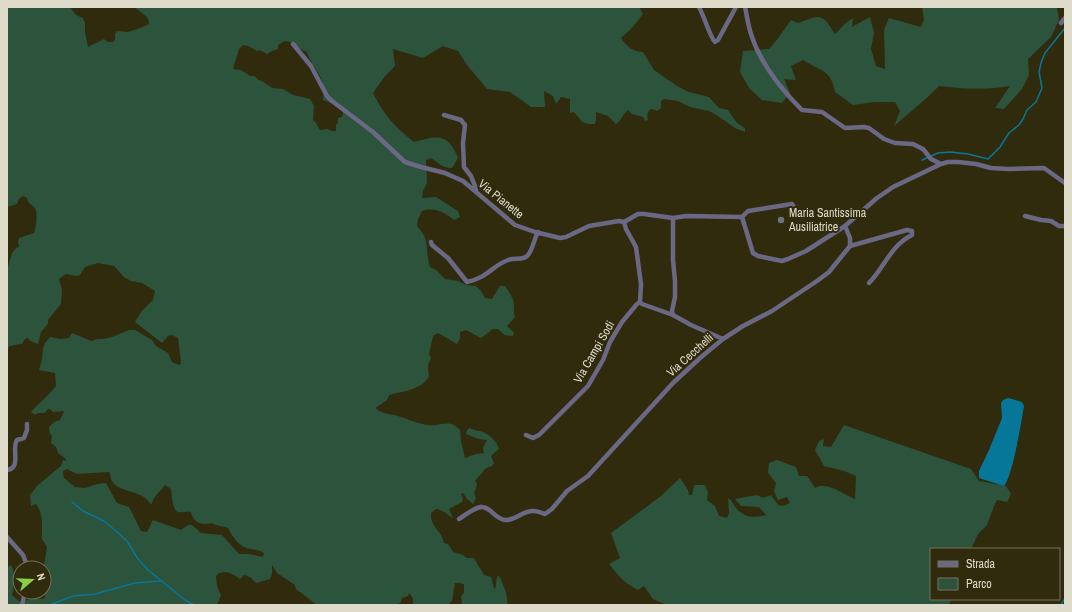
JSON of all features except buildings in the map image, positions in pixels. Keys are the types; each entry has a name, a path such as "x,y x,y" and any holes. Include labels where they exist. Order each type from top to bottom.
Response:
{"street":[{"path":"699,7 712,39 715,42 718,40 736,7"},
{"path":"745,7 750,34 756,48 778,85 802,110 822,112 845,128 864,127 868,128 884,139 895,143 913,144 923,149 931,159 941,164"},
{"path":"1061,22 1065,18"},
{"name":"Via Pianette","path":"293,44 311,66 332,101 373,132 405,162 451,175 463,181 515,225 560,238 566,237 589,226 619,221 624,222 638,214 673,218 686,216 742,217"},
{"path":"444,115 460,120 466,125 463,143 464,167 471,176 476,191"},
{"path":"795,209 792,204 777,206 748,211 742,217 753,253 758,256 782,261 806,251 845,226 877,198 888,191 941,164 948,162 976,164 991,168 1044,168 1065,183"},
{"path":"1025,216 1051,221 1059,226 1065,226"},
{"path":"673,218 673,260 676,281 672,311 673,315"},
{"path":"624,222 626,229 636,247 641,284 640,302 673,315 691,325 723,339"},
{"path":"845,226 850,238 850,246 907,230 912,231 912,235 902,240 869,283"},
{"path":"431,242 432,245 448,258 467,282 484,276 508,259 523,258 528,256 538,232"},
{"name":"Via Cecchelli","path":"459,519 475,509 482,507 487,508 499,519 504,520 512,519 529,511 545,514 552,510 567,491 588,476 673,383 723,339 743,326 772,311 829,272 850,246"},
{"name":"Via Campi Sodi","path":"526,435 532,438 539,435 588,386 603,360 610,342 622,322 640,302"},
{"path":"7,470 12,469 15,466 15,444 17,440 24,438 27,424"},
{"path":"7,537 23,555 25,560"}],"green space":[{"path":"7,7 70,7 76,15 83,18 88,47 104,39 108,42 113,42 117,31 129,32 149,24 147,17 134,7 639,7 643,14 632,28 621,38 625,44 633,50 643,52 654,70 677,86 689,92 709,97 719,108 728,110 737,123 745,128 745,132 735,128 709,111 690,107 678,101 664,99 661,101 661,108 657,111 652,109 649,110 647,115 648,120 645,121 643,117 632,114 628,110 616,124 608,116 596,112 595,124 587,124 582,122 574,112 570,113 570,99 561,97 556,104 553,96 544,91 545,107 531,107 510,92 487,89 467,65 458,51 443,46 423,58 393,49 395,66 386,75 373,93 377,101 390,120 414,142 429,138 441,138 450,144 458,158 452,168 443,166 431,158 426,160 427,183 423,191 422,198 436,197 458,211 460,217 454,220 439,211 422,211 418,219 417,226 425,237 430,267 436,270 445,279 458,281 466,285 476,286 485,298 492,299 500,286 505,286 513,299 515,317 507,326 514,333 513,336 505,335 498,329 493,329 481,338 466,330 460,332 460,338 457,344 438,333 433,336 429,354 431,358 428,365 429,377 421,385 406,391 389,395 387,400 375,408 384,413 417,423 433,425 452,424 456,426 460,430 465,458 484,453 483,448 487,440 479,439 466,434 467,430 470,428 483,432 492,438 496,443 499,449 491,456 494,463 492,466 486,468 475,481 477,483 474,493 476,498 473,504 463,493 461,494 463,499 462,502 449,509 453,518 441,510 436,509 431,513 431,516 433,523 441,535 444,543 448,544 453,552 467,558 474,558 484,575 491,577 495,589 497,578 498,576 500,577 506,592 508,605 462,605 461,596 464,593 464,584 455,583 452,601 448,605 413,605 413,598 409,593 408,596 402,598 400,603 395,605 317,605 296,589 295,585 277,573 272,565 272,574 270,579 256,583 250,577 244,575 240,579 225,572 222,572 216,576 217,586 221,595 217,605 23,605 24,601 27,600 52,600 52,560 45,560 47,547 42,539 42,520 40,511 36,504 31,506 30,495 38,485 61,466 63,460 66,461 66,459 58,453 56,447 51,443 52,435 50,434 49,427 54,422 60,420 64,411 53,412 48,409 45,413 38,413 35,415 31,412 56,386 55,373 39,370 43,348 46,343 50,337 60,339 69,338 72,333 91,341 112,337 129,330 135,330 152,340 156,346 168,353 172,362 179,365 181,363 178,338 172,335 168,336 162,343 135,322 141,312 153,300 155,291 142,283 131,281 124,277 114,266 98,263 85,267 80,275 77,276 66,274 59,279 62,290 61,304 48,320 48,324 41,332 38,344 30,341 28,338 25,339 22,344 9,346 7,354 7,270 12,253 19,247 19,238 34,233 37,216 35,208 29,203 27,198 23,196 19,199 17,204 7,207","holes":["285,41 294,43 298,48 307,52 318,73 322,81 323,100 344,108 342,117 338,118 336,131 327,129 320,130 313,120 314,106 310,99 293,95 283,89 272,88 258,80 255,76 250,76 241,70 233,69 239,49 243,45 257,51 260,50 267,54 278,49 278,45","67,469 77,474 109,472 111,480 116,485 120,488 143,496 151,505 154,498 165,485 171,489 173,505 176,511 191,512 198,522 204,524 211,523 228,528 240,545 264,553 263,557 249,554 239,554 222,535 201,533 192,525 188,525 181,530 153,520 147,532 141,531 129,507 117,503 106,483 85,488 75,487 64,478 63,471"]},
{"path":"922,7 1057,7 1059,20 1051,37 1028,59 1029,75 1022,89 1004,109 995,108 1010,86 975,89 939,86 894,126 900,111 895,102 875,102 853,105 835,92 831,79 828,75 803,60 791,66 796,80 784,79 790,93 782,103 762,100 749,88 740,72 743,51 769,49 791,20 798,23 816,17 820,17 827,22 835,34 853,18 852,27 870,17 874,33 871,49 876,66 885,69 884,30 889,18 921,27 924,20"},
{"path":"844,425 971,469 979,481 1006,486 1011,494 1007,502 997,500 987,525 978,534 971,548 930,548 930,600 951,600 949,605 667,605 653,599 644,586 638,590 629,585 609,564 620,558 611,533 661,496 680,478 688,490 689,495 692,495 694,485 705,485 708,492 707,500 715,506 719,516 727,518 729,513 728,498 742,514 753,517 766,515 759,507 741,506 735,499 757,495 763,498 771,495 778,505 783,506 790,503 787,497 778,500 774,491 776,483 768,473 769,463 777,460 796,467 799,476 807,476 815,488 819,486 829,487 855,499 856,476 824,466 815,450 819,441 824,439 823,446 831,447"},
{"path":"11,565 12,567 12,600 18,600 20,602 20,605 7,605 7,567"}],"water":[{"path":"1008,398 1022,402 1024,406 1013,460 1004,486 979,478 979,471 1002,418 1001,403 1003,400"}],"waterway":[{"path":"922,160 938,153 950,152 968,154 988,159 1000,147 1009,133 1019,125 1027,110 1036,102 1042,88 1039,72 1041,63 1045,53 1065,28"},
{"path":"72,502 83,511 109,525 127,541 138,559 148,570 185,600 194,605"},
{"path":"50,605 73,596 95,594 135,583 161,581"},
{"path":"1061,605 1065,598"}],"place":[{"name":"Maria Santissima Ausiliatrice","path":"781,220"}]}
